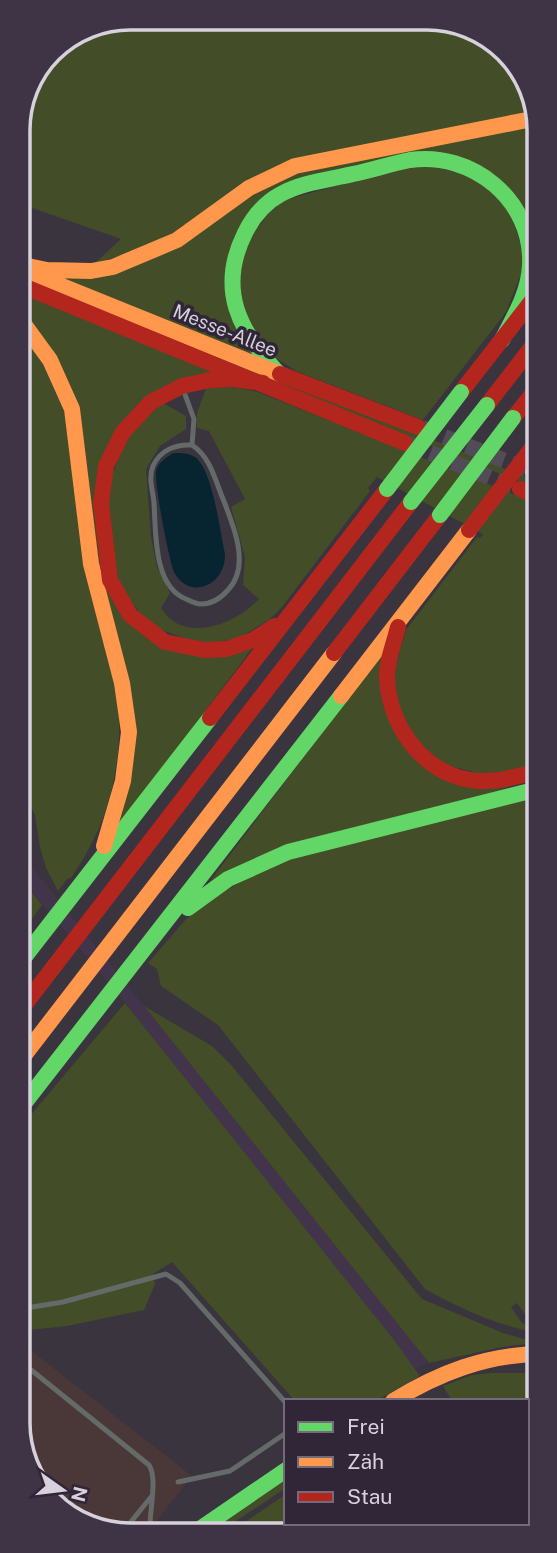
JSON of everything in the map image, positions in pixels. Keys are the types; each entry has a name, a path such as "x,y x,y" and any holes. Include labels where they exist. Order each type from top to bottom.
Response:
{"main road":[{"path":"30,267 91,271 113,267 177,240 249,188 295,166 526,120"},
{"path":"278,373 244,331 232,296 234,257 252,219 270,201 291,189 418,159 443,160 471,168 501,188 521,218 527,233"},
{"name":"Messe-Allee","path":"30,271 278,373 418,427"},
{"path":"502,340 522,297 527,278"},
{"name":"Messe-Allee","path":"30,289 405,443"},
{"path":"30,949 527,307"},
{"path":"30,330 41,343 64,384 72,409 91,564 124,695 129,732 123,781 110,832 94,869"},
{"path":"30,997 527,353"},
{"path":"263,383 233,379 210,380 182,387 151,402 135,416 123,432 106,466 101,503 110,580 130,615 165,642 204,650 228,649 253,640 292,612"},
{"path":"30,1048 527,401"},
{"path":"30,1096 152,942 527,454"},
{"path":"520,489 527,492"},
{"path":"401,617 386,675 393,716 416,753 447,773 477,781 502,780 527,774"},
{"path":"152,942 207,891 269,858 527,792"},
{"path":"395,1399 461,1366 499,1357 527,1355"},
{"path":"207,1523 284,1471"}],"lane":[{"path":"182,387 194,419 192,445"},
{"path":"192,445 202,452 211,468 233,524 238,546 236,582 220,599 200,604 177,596 160,565 151,482 152,467 161,454 172,448 192,445"},
{"path":"30,1307 62,1302 166,1274 180,1283 284,1402"},
{"path":"30,1369 149,1465 154,1472 150,1523"},
{"path":"178,1482 230,1471 284,1434"},
{"path":"130,1523 151,1497"}],"shaded area":[{"path":"30,865 429,1363 414,1369 125,1003 30,889"},
{"path":"30,1350 192,1476 155,1523 129,1523 97,1518 69,1503 43,1474 32,1443"}],"green space":[{"path":"129,30 447,32 472,40 498,59 517,85 522,97 525,112 309,156 150,248 95,263 121,239 30,207 30,123 37,91 59,59 91,37"},
{"path":"527,126 527,244 477,163 320,174 232,243 251,351 248,355 59,280 93,275 289,175"},
{"path":"407,167 447,167 481,180 510,211 522,249 522,272 506,312 423,420 296,371 271,355 257,340 237,294 242,249 277,202"},
{"path":"30,279 527,478 527,485 30,285"},
{"path":"30,297 223,373 121,424 100,556 149,638 256,643 119,826 131,770 101,586 85,449 30,333"},
{"path":"30,346 42,362 65,413 119,711 114,778 103,819 83,859 71,878 68,878 58,891 46,868 35,815 30,805"},
{"path":"207,386 258,392 527,500 527,768 489,776 439,763 407,732 392,678 406,630 477,537 480,538 483,534 377,477 368,488 370,491 282,607 269,620 235,640 197,643 151,626 119,588 106,494 126,435 161,402 186,416 186,429 160,446 146,469 151,537 157,567 170,593 161,608 171,619 183,626 210,627 237,616 259,599 243,585 245,557 231,507 245,499 209,431 197,428 197,413"},
{"path":"386,648 382,666 428,769 527,776 527,781 204,889"},
{"path":"527,796 527,1317 517,1303 511,1307 527,1331 475,1314 425,1289 218,1025 161,986 157,969 148,963 187,918 207,901 274,863"},
{"path":"30,890 42,905 30,922"},
{"path":"125,1003 420,1376 380,1399 293,1399 172,1262 153,1274 155,1284 144,1310 67,1326 30,1330 30,1116"},
{"path":"144,1006 212,1046 232,1066 422,1299 503,1333 527,1340 527,1344 429,1363"},
{"path":"527,1373 527,1399 451,1399 443,1386 472,1375"},
{"path":"284,1481 284,1489 233,1523 222,1523"},
{"path":"284,1495 284,1523 244,1523"}],"water":[{"path":"173,453 190,455 201,464 207,475 218,517 225,554 224,565 214,581 199,587 182,582 175,574 163,524 156,472 160,463"}],"tunnel":[{"path":"422,428 527,470"},
{"path":"408,444 514,487"}],"traffic: fast":[{"path":"278,373 252,341 243,325 236,308 233,273 237,253 252,221 269,202 281,194 307,184 410,160 433,159 455,163 476,172 494,185 510,201 527,238"},
{"path":"502,340 527,285"},
{"path":"387,489 461,392"},
{"path":"411,502 487,405"},
{"path":"440,515 513,418"},
{"path":"30,1096 341,696"},
{"path":"30,950 210,718"},
{"path":"188,908 228,879 288,852 527,792"},
{"path":"209,1523 284,1471"}],"traffic: slow":[{"path":"30,266 47,270 91,271 113,267 177,240 249,188 295,166 526,120"},
{"path":"30,273 280,374"},
{"path":"30,332 50,360 72,409 91,564 122,683 129,732 123,781 104,846"},
{"path":"341,696 469,530"},
{"path":"30,1048 334,653"},
{"path":"397,1399 463,1367 527,1355"}],"traffic: jam":[{"path":"30,289 405,443"},
{"path":"461,392 527,307"},
{"path":"487,405 527,353"},
{"path":"280,374 418,427"},
{"path":"263,383 233,379 210,380 182,386 151,402 123,432 106,466 101,503 110,580 130,615 165,642 204,650 227,649 253,640 275,626"},
{"path":"513,418 527,401"},
{"path":"469,530 527,454"},
{"path":"210,718 387,489"},
{"path":"520,489 527,492"},
{"path":"30,998 411,502"},
{"path":"334,653 440,515"},
{"path":"398,627 387,679 395,716 415,748 428,761 461,778 494,781 527,774"}]}
